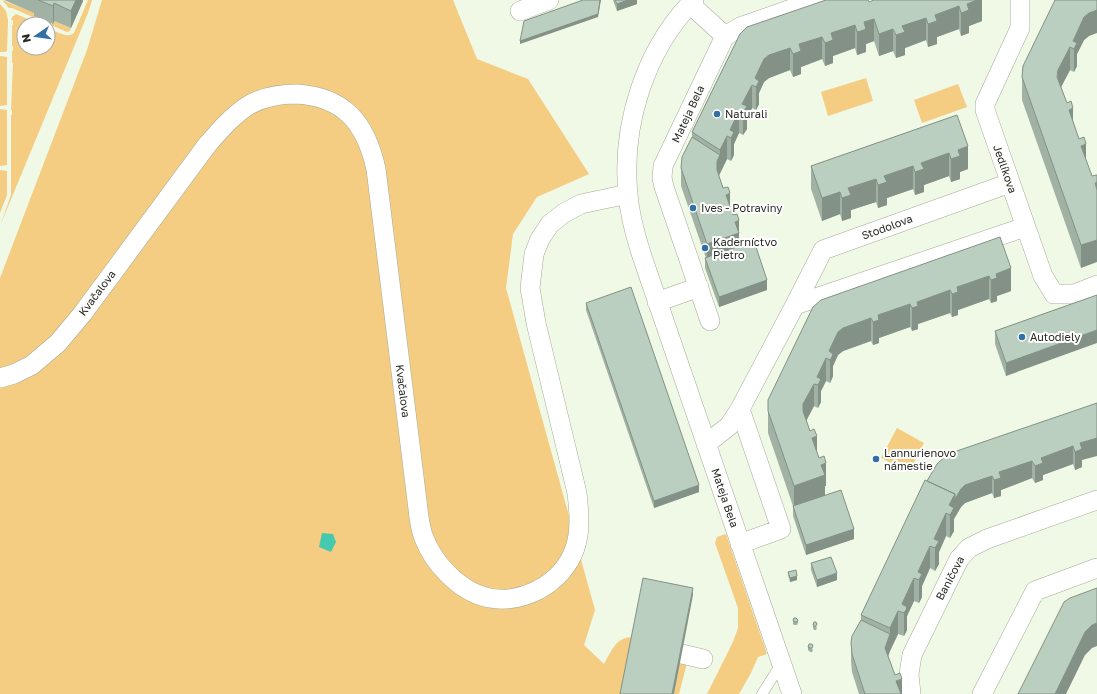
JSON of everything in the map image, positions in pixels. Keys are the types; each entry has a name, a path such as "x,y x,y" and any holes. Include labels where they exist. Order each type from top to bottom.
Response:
{"street":[{"path":"520,11 549,0"},
{"path":"692,2 725,36 740,27 817,0"},
{"name":"Jedlíkova","path":"1020,0 1020,28 985,104 985,110 1043,276 1054,294 1074,294 1097,285"},
{"name":"Mateja Bela","path":"692,2 672,26 661,43 637,97 626,153 628,194 633,228 657,302 792,694"},
{"name":"Mateja Bela","path":"710,321 662,178 663,166 725,36"},
{"name":"Kvačalova","path":"0,378 14,374 32,365 58,343 83,313 207,145 236,114 259,100 280,95 308,95 336,104 348,112 358,125 372,152 376,169 419,517 424,538 440,566 463,588 474,594 487,598 515,598 546,585 558,575 569,561 575,547 579,531 580,513 578,493 536,324 530,288 534,254 540,238 550,224 564,213 581,204 628,194"},
{"name":"Stodolova","path":"706,444 729,426 740,409 823,250 1010,183"},
{"path":"795,305 1025,227"},
{"path":"657,302 699,287"},
{"path":"740,409 781,528 740,544"},
{"name":"Baničova","path":"912,694 909,674 912,655 958,559 969,548 987,539 1097,500"},
{"path":"982,694 1035,591 1097,568"},
{"path":"682,654 703,659"}],"lane":[{"path":"762,694 781,664"}],"shaded area":[{"path":"2,0 35,13 34,16 30,16 9,8"},
{"path":"88,0 92,0 0,226 11,195 11,110 13,63 12,17 16,14 21,16 16,16 16,56 56,56 56,31 65,35 71,35 74,33"},
{"path":"102,0 453,0 477,59 528,79 589,174 537,197 513,234 506,288 595,610 584,645 604,664 612,649 618,642 622,639 633,637 622,694 0,694 0,278 87,50"},
{"path":"0,4 6,11 8,20 7,51 5,52 0,52"},
{"path":"56,22 71,28 70,31 67,32 56,27"},
{"path":"0,56 7,57 7,105 0,106"},
{"path":"866,78 873,101 828,116 821,92"},
{"path":"958,84 967,107 922,123 914,100"},
{"path":"0,109 7,110 7,165 0,166"},
{"path":"0,170 7,171 7,195 0,213"},
{"path":"897,428 924,443 909,472 881,458"},
{"path":"726,534 767,654 758,657 739,694 707,694 733,642 738,628 738,608 715,543 717,537"},
{"path":"680,662 687,663 679,694 674,694"}],"water":[{"path":"322,533 333,534 336,542 331,552 319,547"}],"building":[{"path":"38,0 76,0 71,11 54,3 53,6"},
{"path":"583,0 600,0 598,14 520,41 524,21"},
{"path":"615,0 628,0 617,4"},
{"path":"826,0 868,0 869,2 874,0 977,0 967,4 969,10 961,13 959,6 935,15 937,21 928,24 926,18 902,26 905,32 896,35 893,29 879,34 874,19 864,22 866,29 861,31 857,32 855,25 831,33 833,40 825,43 822,37 799,44 801,51 793,54 790,48 769,55 764,59 755,78 759,81 756,87 752,85 742,104 747,106 743,113 739,111 730,130 734,132 731,138 727,136 720,150 692,132 740,34 747,27"},
{"path":"1055,0 1097,0 1097,10 1084,17 1073,41 1077,43 1074,49 1070,47 1058,70 1057,77 1067,103 1071,101 1073,108 1069,110 1079,139 1084,137 1086,144 1081,146 1092,176 1097,175 1097,182 1095,183 1097,190 1097,240 1081,245 1022,77 1023,66"},
{"path":"957,115 968,146 958,150 960,156 951,159 949,153 921,163 924,169 915,172 913,166 884,176 887,182 878,185 876,179 848,188 851,195 842,198 840,192 822,198 811,166"},
{"path":"692,137 720,155 717,161 717,170 723,188 728,187 730,193 726,195 733,215 737,214 739,220 735,222 739,233 707,244 681,168 682,157"},
{"path":"1000,237 1011,268 996,274 997,278 991,280 989,276 957,287 958,292 952,294 950,290 917,302 918,306 912,308 910,304 878,315 879,320 873,322 871,318 843,328 838,332 829,351 833,354 832,357 830,360 826,358 817,377 821,379 818,385 814,384 803,404 803,411 810,431 814,429 817,436 812,438 819,458 824,456 826,463 821,465 825,475 794,486 768,411 768,400 813,307 821,300"},
{"path":"754,241 767,280 719,297 705,258"},
{"path":"631,287 699,485 654,501 586,303"},
{"path":"1097,295 1097,330 1006,363 995,331"},
{"path":"1097,403 1097,438 1080,443 1082,449 1075,452 1073,446 1041,458 1043,463 1035,466 1032,461 999,472 1001,478 994,480 992,476 965,485 955,499 955,494 927,481 937,464 948,454"},
{"path":"925,480 955,494 949,505 954,508 950,515 946,513 934,539 939,541 935,548 930,546 918,572 922,574 919,580 914,578 902,604 907,607 906,610 904,613 898,611 890,628 861,615"},
{"path":"841,490 854,529 806,545 793,506"},
{"path":"831,557 837,573 817,580 811,563"},
{"path":"796,570 797,576 790,578 788,572"},
{"path":"643,578 693,588 672,694 620,694"},
{"path":"1097,588 1097,623 1092,625 1085,632 1055,694 1018,694 1064,602 1070,598"},
{"path":"794,618 798,620 797,622 794,622"},
{"path":"861,620 890,634 885,648 895,675 900,673 902,679 896,681 901,694 865,694 852,654 851,643 852,636"},
{"path":"814,622 817,624 816,626 813,625"},
{"path":"809,644 812,644 812,648 808,647"}],"place":[{"name":"Naturali","path":"717,114"},
{"name":"Ives - Potraviny","path":"693,208"},
{"name":"Kaderníctvo Pietro","path":"705,248"},
{"name":"Autodiely","path":"1022,337"},
{"name":"Lannurienovo námestie","path":"876,459"}]}
